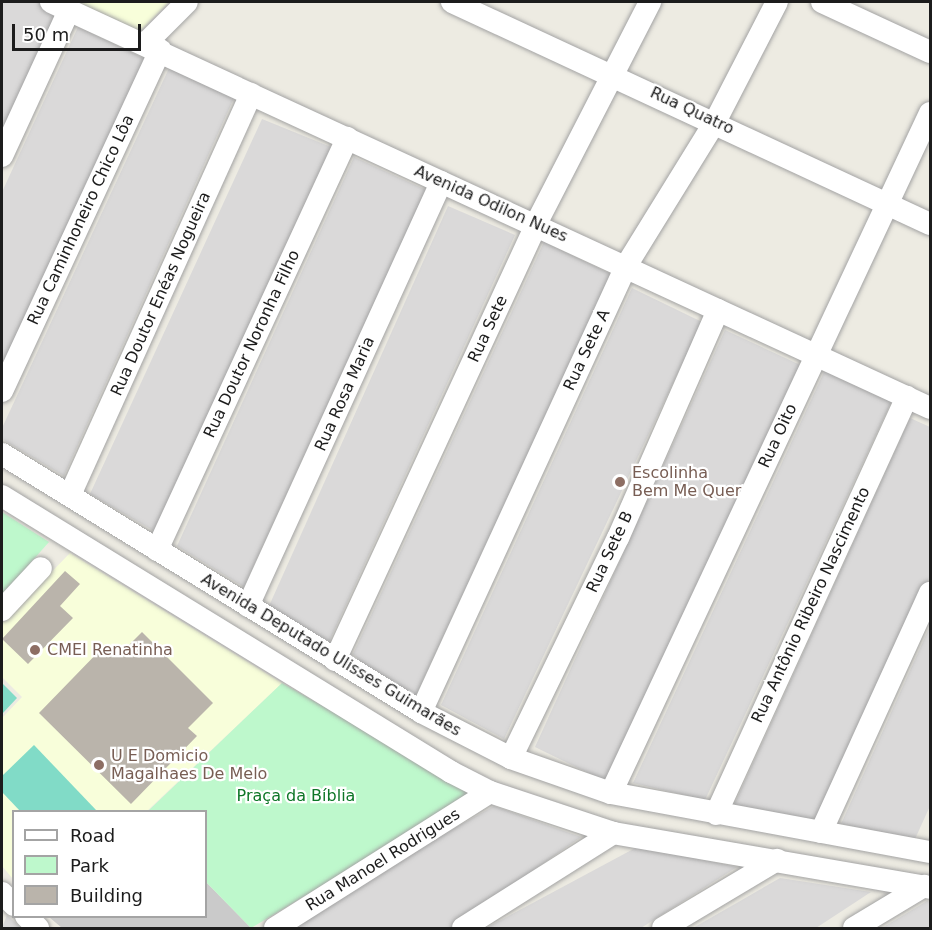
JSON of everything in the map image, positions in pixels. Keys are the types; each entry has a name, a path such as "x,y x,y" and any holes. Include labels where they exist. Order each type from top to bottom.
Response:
{"street":[{"path":"153,47 187,2"},
{"name":"Rua Quatro","path":"452,2 615,75 930,224"},
{"name":"Rua Sete","path":"335,660 536,224 615,75 650,2"},
{"name":"Rua Sete A","path":"420,712 626,266 715,122 777,2"},
{"path":"822,2 930,52"},
{"path":"2,156 60,6"},
{"name":"Avenida Odilon Nues","path":"60,6 930,408"},
{"name":"Rua Caminhoneiro Chico Lôa","path":"2,391 153,47"},
{"name":"Rua Doutor Enéas Nogueira","path":"70,495 251,94"},
{"name":"Rua Oito","path":"611,793 816,356 885,203 930,113"},
{"name":"Rua Doutor Noronha Filho","path":"157,549 347,138"},
{"name":"Rua Rosa Maria","path":"248,606 441,182"},
{"name":"Rua Sete B","path":"511,758 618,538 718,310"},
{"name":"Rua Antônio Ribeiro Nascimento","path":"716,814 907,397"},
{"name":"Avenida Deputado Ulisses Guimarães","path":"2,454 420,712 511,758 611,793 872,842 929,847"},
{"path":"2,496 451,772 490,792 613,833 927,887"},
{"path":"94,552 112,523"},
{"path":"2,610 41,568"},
{"path":"821,832 930,593"},
{"name":"Rua Manoel Rodrigues","path":"275,928 490,792"},
{"path":"463,928 613,833"},
{"path":"866,875 872,842"},
{"path":"663,928 777,860"},
{"path":"854,928 927,887"}],"shaded area":[{"path":"2,2 41,2 69,10 2,156"},
{"path":"75,2 169,2 139,32"},
{"path":"78,27 154,63 2,391 2,192"},
{"path":"170,66 234,98 64,476 2,439 2,428"},
{"path":"262,119 331,147 154,531 90,494"},
{"path":"354,157 426,190 244,587 177,546"},
{"path":"448,206 515,235 329,642 269,606"},
{"path":"544,242 611,274 411,706 353,654"},
{"path":"632,288 702,322 504,739 441,705"},
{"path":"725,330 809,369 615,786 535,747"},
{"path":"825,370 896,392 705,800 633,783"},
{"path":"910,418 930,427 930,576 824,824 733,807"},
{"name":"U E Domicio Magalhaes De Melo","path":"70,553 282,683 148,810 12,810 12,878 2,866 2,718 22,697 2,677 2,623"},
{"path":"930,626 930,806 915,839 841,824"},
{"path":"2,683 17,698 2,714"},
{"path":"34,745 96,810 19,810 2,792 2,776"},
{"path":"494,806 581,837 451,928 277,928"},
{"path":"639,846 737,867 641,928 486,928"},
{"path":"780,878 871,892 816,928 693,928"},
{"path":"207,883 251,928 62,928 50,918 207,918"},
{"path":"927,901 930,902 930,928 882,928"},
{"path":"7,915 21,928 2,928"}],"green space":[{"path":"2,512 49,542 2,595"},
{"name":"Praça da Bíblia","path":"282,683 477,793 251,928 207,883 207,810 149,810"}],"building":[{"path":"65,571 80,584 60,606 73,618 28,664 2,639"},
{"path":"142,632 213,703 188,728 197,736 131,804 39,713 105,645 117,657"}],"place":[{"name":"Escolinha Bem Me Quer","path":"620,482"},
{"name":"CMEI Renatinha","path":"35,650"},
{"name":"U E Domicio Magalhaes De Melo","path":"99,765"}]}
